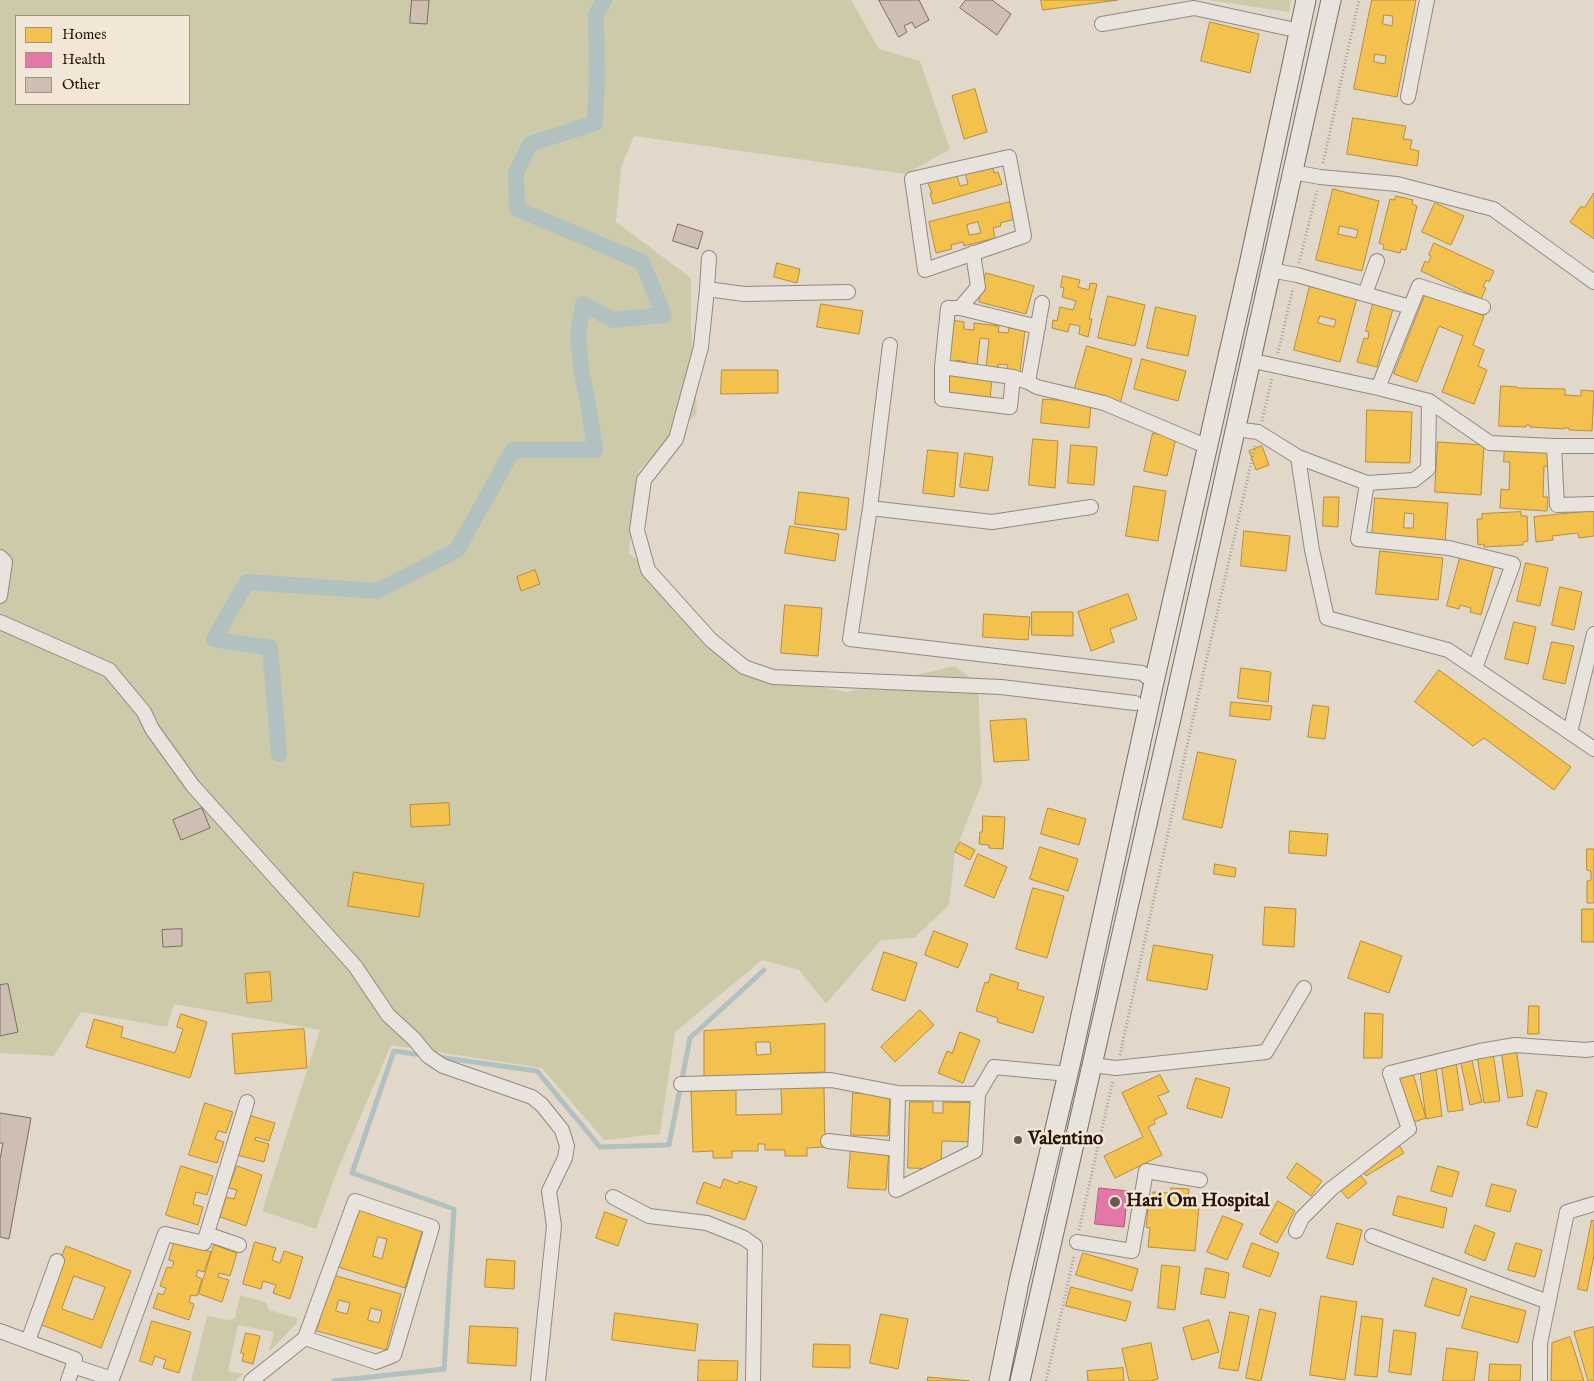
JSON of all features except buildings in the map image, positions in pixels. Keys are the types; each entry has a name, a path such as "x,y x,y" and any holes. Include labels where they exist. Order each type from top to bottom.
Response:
{"main road":[{"path":"999,1381 1019,1282 1069,1068 1306,0"},
{"path":"1020,1381 1170,723 1330,0"},
{"path":"1146,718 1170,723"},
{"path":"1069,1068 1092,1065"}],"street":[{"path":"1408,96 1428,0"},
{"path":"1102,24 1194,8 1300,31"},
{"path":"1008,157 1024,236 973,254 925,270 912,179 1008,157"},
{"path":"1293,172 1320,177 1397,184 1493,209 1594,282"},
{"path":"960,308 978,287 973,254"},
{"path":"709,258 701,347 676,439 644,480 637,530 648,570 711,640 744,667 773,677 1001,687 1135,703"},
{"path":"1365,294 1376,261"},
{"path":"1270,270 1297,275 1410,307"},
{"path":"1378,388 1419,286 1483,307"},
{"path":"707,289 744,294 848,292"},
{"path":"1028,382 1042,303"},
{"path":"1014,377 1010,407 942,399 942,367 948,308 960,308 1038,328"},
{"path":"890,345 870,508 850,639 1142,673 1154,682"},
{"path":"1250,360 1429,401 1490,443 1594,446"},
{"path":"942,367 1014,377 1037,387 1104,404 1208,447"},
{"path":"1234,428 1258,432 1298,457 1367,483 1414,480 1428,469 1429,401"},
{"path":"1554,446 1556,505 1594,504"},
{"path":"1298,457 1312,550 1327,618 1448,650 1594,749"},
{"path":"1367,483 1358,539 1449,548 1514,564 1474,668"},
{"path":"870,508 992,522 1091,508"},
{"path":"0,557 6,562 0,596"},
{"path":"0,622 109,670 144,712 152,729 194,786 355,966 388,1015 414,1039 428,1056 443,1066 532,1097 542,1105 562,1130 567,1146 565,1158 550,1191 554,1226 538,1381"},
{"path":"1570,732 1594,634"},
{"path":"1092,1065 1116,1068 1266,1052 1304,988"},
{"path":"1296,1231 1302,1218 1331,1189 1409,1129 1390,1073 1480,1051 1515,1045 1594,1049"},
{"path":"898,1093 896,1190 975,1151 978,1094 994,1067 1069,1068"},
{"path":"681,1084 831,1080 898,1093 978,1094"},
{"path":"73,1366 114,1380 165,1234 204,1243 246,1102"},
{"path":"828,1141 897,1149"},
{"path":"1077,1242 1132,1251 1146,1171 1200,1180"},
{"path":"613,1197 649,1216 707,1223 744,1238 755,1246 753,1381"},
{"path":"251,1381 305,1338 355,1201 432,1227 394,1355 376,1362 305,1338"},
{"path":"1540,1381 1540,1343 1567,1212 1594,1204"},
{"path":"206,1234 239,1245"},
{"path":"1372,1236 1548,1302"},
{"path":"28,1341 57,1261"},
{"path":"0,1331 75,1359 68,1381"}],"path":[{"path":"1046,1381 1258,432 1297,275 1360,0"}],"shaded area":[{"path":"0,0 851,0 879,49 920,61 950,149 906,174 634,136 621,167 616,222 691,278 691,325 697,413 638,471 629,553 648,570 740,671 847,692 954,666 978,683 982,783 955,852 949,905 914,938 881,940 826,1004 799,970 762,960 675,1032 660,1134 604,1140 542,1068 391,1045 338,1169 316,1229 262,1211 320,1030 174,1004 167,1027 81,1012 54,1056 0,1053"},
{"path":"1208,0 1291,0 1289,12"},
{"path":"240,1295 267,1303 269,1310 297,1318 297,1323 269,1352 274,1332 238,1325 228,1371 244,1374 235,1381 191,1381 207,1316 230,1320 235,1318"}],"waterway":[{"path":"279,754 270,648 214,639 247,582 377,591 457,550 513,450 595,450 581,369 578,335 583,304 613,320 664,315 642,262 517,209 516,173 530,144 595,123 597,78 596,15 604,0"},
{"path":"438,1057 537,1071 600,1147 669,1145 690,1038 764,970"},
{"path":"334,1381 444,1369 454,1209 352,1173 394,1051 422,1055"}],"place":[{"name":"Valentino","path":"1018,1140"},
{"name":"Hari Om Hospital","path":"1115,1202"}]}
